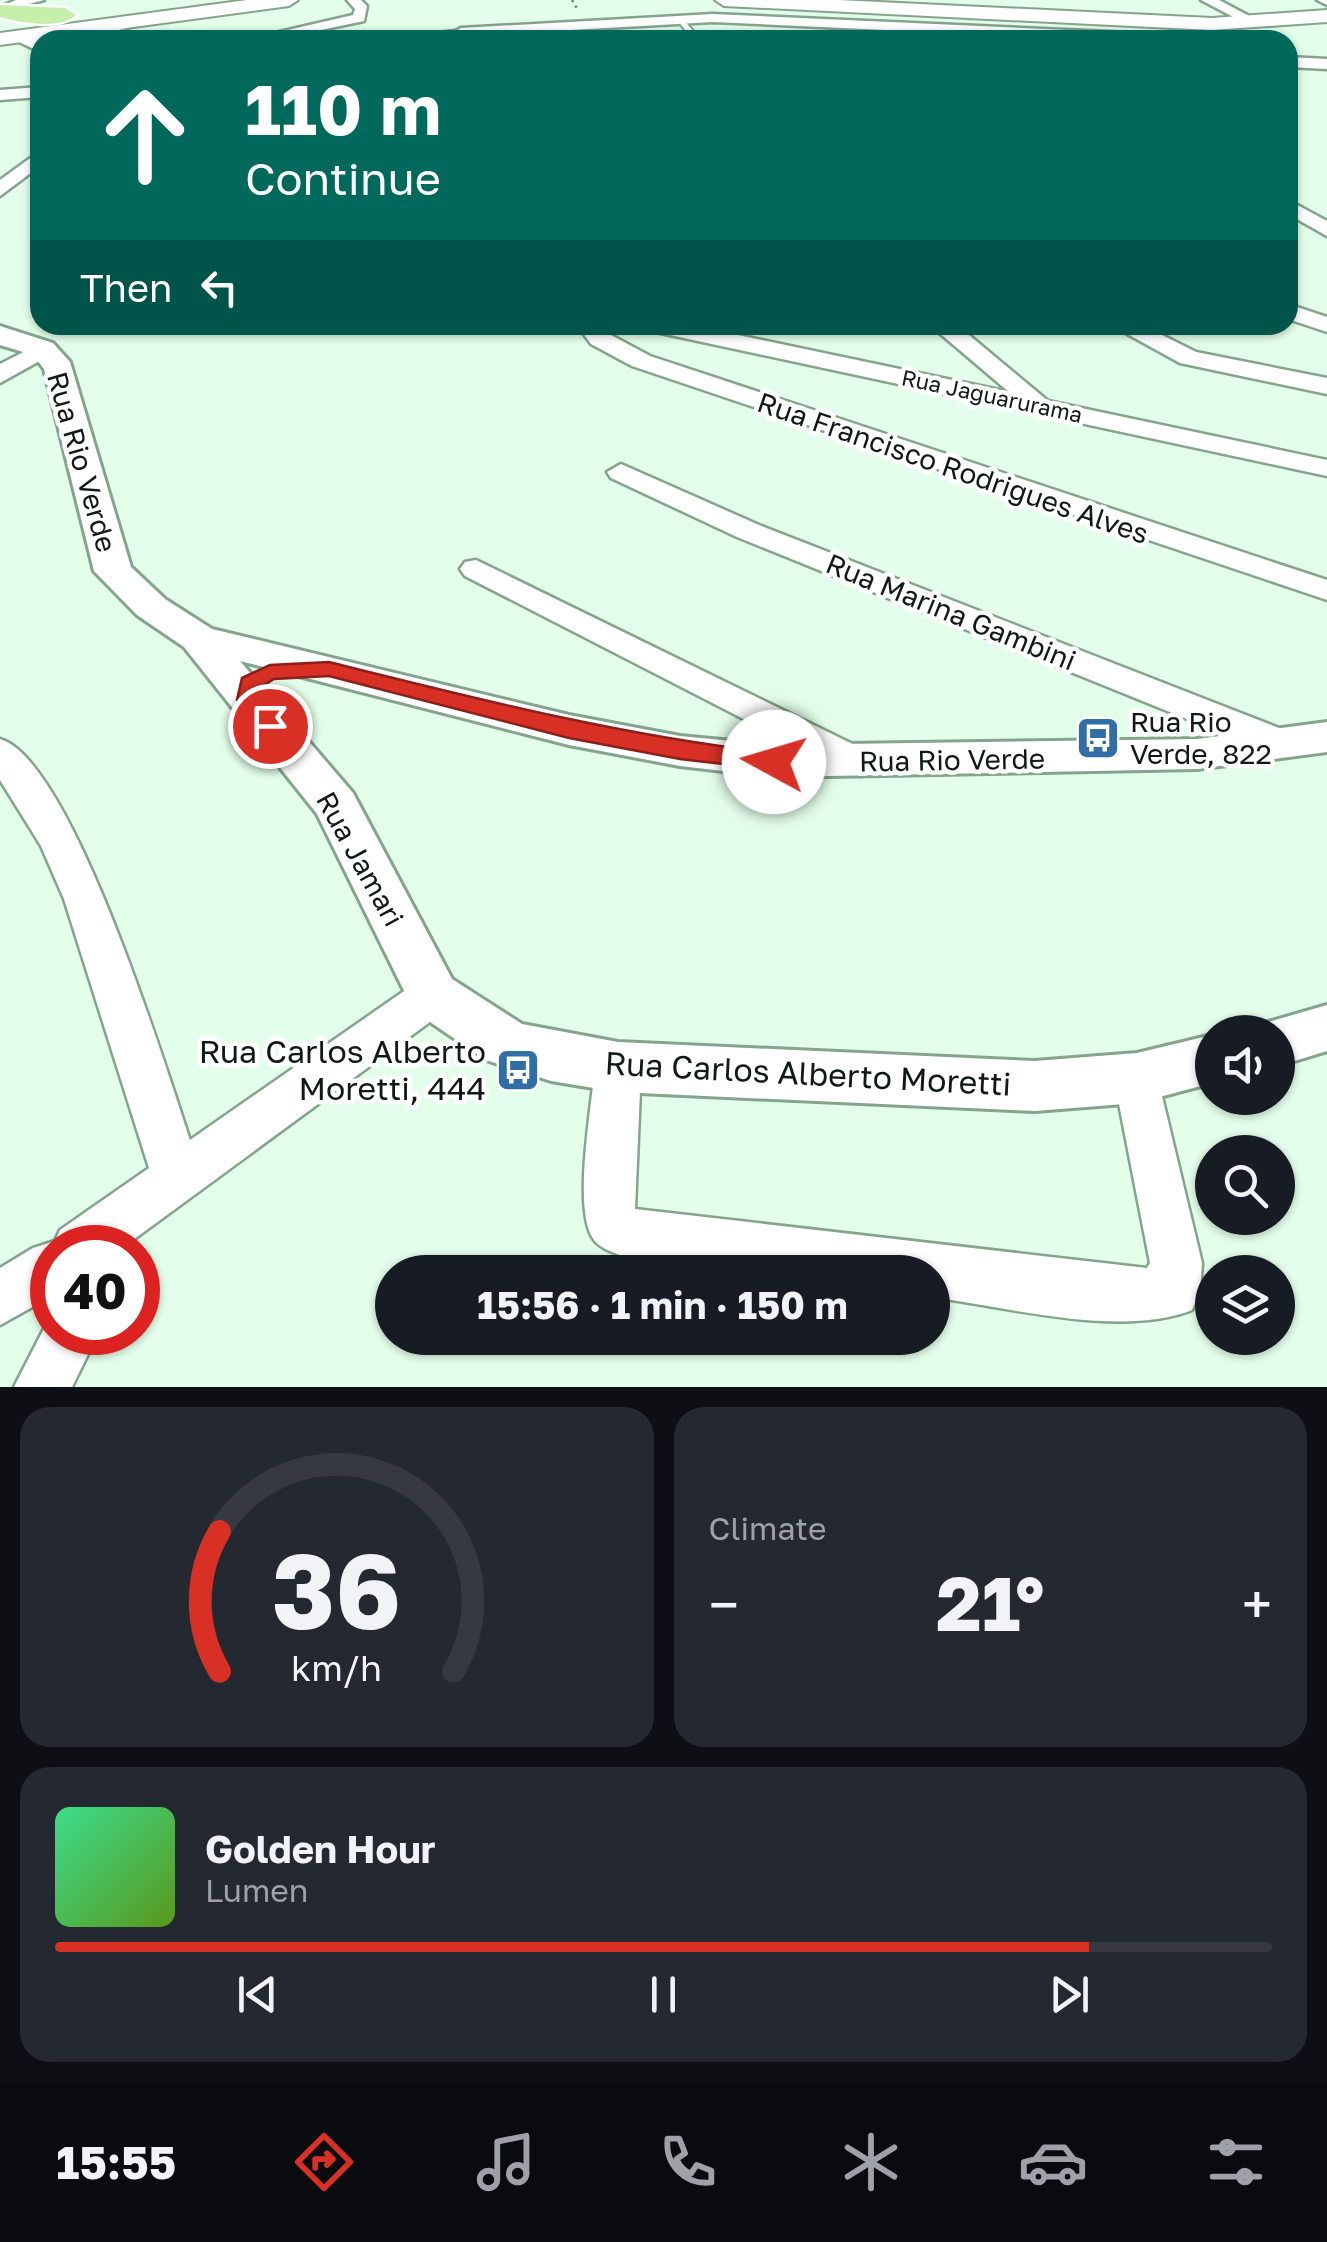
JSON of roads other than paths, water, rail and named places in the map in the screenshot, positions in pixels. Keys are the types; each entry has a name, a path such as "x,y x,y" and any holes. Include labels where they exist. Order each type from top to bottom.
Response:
{"main road":[{"path":"4,11 21,16 65,16 190,0"},
{"path":"90,30 289,0"},
{"path":"724,0 1212,24 1327,16"},
{"path":"810,0 923,2 1029,15 1246,18 1326,3"}],"street":[{"path":"4,11 38,0"},
{"path":"300,30 359,18 362,9 354,0"},
{"path":"656,0 674,19"},
{"path":"1208,0 1246,18"},
{"path":"975,30 1029,15"},
{"path":"463,30 478,17"},
{"path":"102,30 143,19"},
{"path":"533,30 674,19 869,30"},
{"path":"1298,45 1327,46"},
{"path":"1298,63 1327,64"},
{"path":"0,94 30,92"},
{"path":"5,182 30,164"},
{"path":"1298,207 1327,209"},
{"path":"1298,212 1327,230"},
{"path":"1298,314 1327,324"},
{"name":"Rua Rio Verde","path":"0,335 43,349 59,368 113,571 151,607 198,638 569,730 680,751 774,762 1198,754 1327,736"},
{"name":"Rua Francisco Rodrigues Alves","path":"597,335 640,361 1327,590"},
{"name":"Rua Jaguarurama","path":"704,335 1327,468"},
{"path":"954,335 1041,406"},
{"path":"1144,335 1190,358 1327,386"},
{"path":"0,374 43,349"},
{"name":"Rua Marina Gambini","path":"620,472 748,531 1284,744"},
{"path":"476,568 860,762"},
{"name":"Rua Jamari","path":"198,638 336,805 433,995"},
{"path":"248,700 250,683 256,678 288,670 329,669"},
{"path":"0,752 34,793 64,849 159,1187"},
{"path":"109,1225 433,995"},
{"name":"Rua Carlos Alberto Moretti","path":"433,995 506,1044 550,1057 618,1067 1035,1086 1137,1078 1195,1063"},
{"path":"1295,1037 1327,1028"},
{"path":"618,1067 609,1209 613,1224 627,1233 1090,1292 1170,1292 1176,1263 1137,1078"},
{"path":"133,1225 159,1187"},
{"path":"0,1298 30,1280"},
{"path":"42,1387 59,1355"}],"lane":[{"path":"674,19 686,30"}],"place":[{"name":"Rua Rio Verde, 822","path":"1098,738"},
{"name":"Rua Carlos Alberto Moretti, 444","path":"518,1070"}]}
